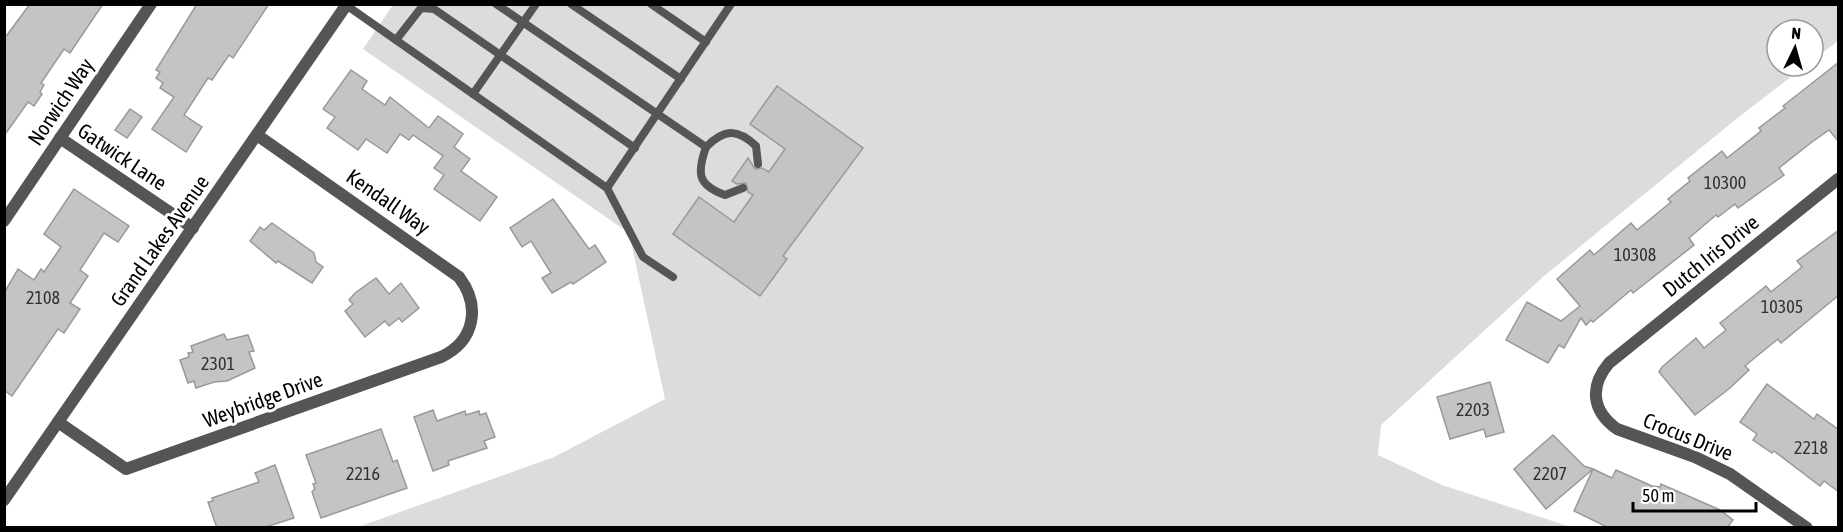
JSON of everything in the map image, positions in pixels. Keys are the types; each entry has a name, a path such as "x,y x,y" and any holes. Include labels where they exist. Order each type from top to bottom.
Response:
{"street":[{"name":"Norwich Way","path":"4,221 151,4"},
{"name":"Grand Lakes Avenue","path":"4,500 346,5"},
{"name":"Kendall Way","path":"257,135 459,277 468,289 473,303 473,317"},
{"name":"Gatwick Lane","path":"60,138 193,228"},
{"name":"Dutch Iris Drive","path":"1609,363 1839,179"},
{"name":"Weybridge Drive","path":"58,422 126,469 441,357 461,344 469,331 473,317"},
{"name":"Crocus Drive","path":"1609,363 1598,379 1595,397 1598,410 1606,422 1617,429 1695,457 1730,474 1807,528"}],"lane":[{"path":"496,4 706,147"},
{"path":"473,94 536,4"},
{"path":"571,4 681,79"},
{"path":"651,4 706,42"},
{"path":"608,188 731,4"},
{"path":"346,5 608,188 643,257 673,277"},
{"path":"396,40 421,8 434,9 635,148"},
{"path":"743,188 725,195 711,190 702,181 699,166 706,147 718,134 732,132 746,136 756,146 758,165"}],"shaded area":[{"path":"393,5 1838,5 1838,41 1825,51 1825,18 1765,18 1765,78 1789,78 1544,276 1381,425 1378,455 1442,485 1571,527 355,528 554,457 665,399 629,233 363,49"}],"building":[{"path":"30,4 103,4 70,53 64,49 41,83 44,85 40,92 42,94 34,106 28,102 4,136 4,39"},
{"path":"197,4 269,4 233,58 229,55 212,80 208,78 184,115 202,127 186,152 152,129 174,97 160,88 163,83 156,78 160,72 156,70"},
{"path":"1839,62 1839,142 1829,130 1812,142 1779,168 1784,175 1738,208 1735,204 1718,217 1716,215 1689,238 1694,245 1633,293 1631,290 1593,322 1591,320 1586,325 1581,318 1564,348 1559,345 1548,363 1506,340 1527,302 1561,321 1580,306 1557,279 1590,250 1594,255 1631,223 1637,230 1671,202 1668,199 1690,181 1688,178 1722,151 1727,158 1761,131 1759,128 1785,108 1783,106 1819,78 1825,78 1825,73"},
{"path":"351,70 367,81 362,89 385,105 390,97 429,128 438,116 463,134 454,147 470,159 461,171 497,197 480,221 434,189 444,175 434,168 443,156 413,135 409,140 400,134 387,153 366,139 358,150 327,128 335,117 323,109"},
{"path":"777,86 863,148 783,256 787,259 760,296 673,234 699,197 734,222 753,195 748,192 746,183 737,184 732,181 748,158 755,169 762,168 769,172 785,149 750,124"},
{"path":"130,109 142,117 127,138 115,130"},
{"path":"74,189 129,226 118,242 104,233 80,270 88,276 70,303 80,309 64,333 58,329 12,396 4,390 4,293 18,269 34,280 41,269 44,272 61,247 44,234"},
{"path":"553,199 589,249 595,245 606,262 573,284 571,282 552,293 542,278 551,273 531,241 522,247 510,228"},
{"path":"272,223 314,253 316,262 323,267 312,283 278,261 276,263 250,241 260,227 264,230"},
{"path":"1839,230 1839,295 1781,343 1778,339 1745,366 1749,370 1695,415 1659,372 1662,367 1696,338 1704,348 1726,330 1720,323 1766,286 1771,292 1802,267 1797,261"},
{"path":"376,278 389,294 401,283 419,308 402,322 399,318 389,326 385,321 365,337 345,311 353,304 349,300 355,293"},
{"path":"224,334 227,340 248,335 254,351 249,352 255,368 227,381 214,382 196,388 194,381 188,383 180,360 189,357 188,353 193,352 191,346"},
{"path":"1490,382 1504,432 1486,437 1484,429 1450,439 1437,397"},
{"path":"1767,384 1814,419 1817,414 1839,430 1839,492 1824,481 1820,486 1774,451 1772,453 1753,440 1757,434 1740,422"},
{"path":"433,410 437,421 465,411 466,415 479,411 480,415 486,413 495,437 484,441 487,448 448,461 449,465 433,471 414,417"},
{"path":"381,429 393,462 397,460 407,488 321,518 312,492 315,489 313,484 316,483 306,455"},
{"path":"1553,435 1584,466 1593,469 1546,509 1514,469"},
{"path":"275,465 294,518 262,528 217,528 208,502 213,501 212,498 259,482 255,473"},
{"path":"1593,469 1612,478 1616,470 1652,486 1660,487 1661,484 1720,510 1733,520 1727,528 1609,528 1574,511"}]}
